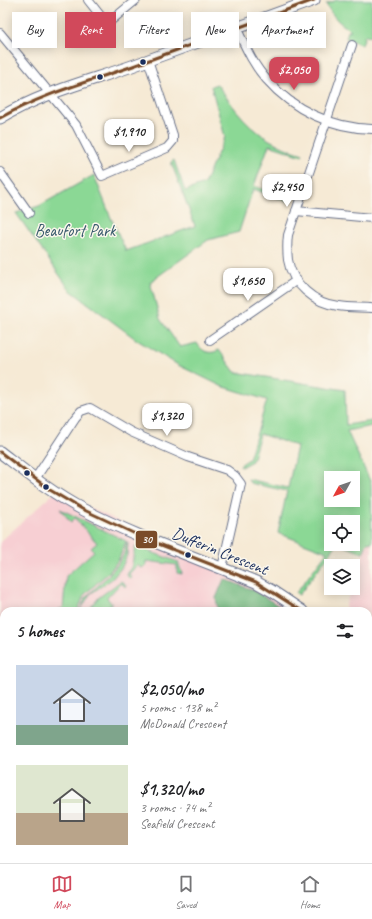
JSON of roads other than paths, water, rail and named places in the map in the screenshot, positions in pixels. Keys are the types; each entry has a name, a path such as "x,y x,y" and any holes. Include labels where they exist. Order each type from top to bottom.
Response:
{"street":[{"path":"88,0 107,24 136,0"},
{"path":"239,27 314,0"},
{"path":"0,33 76,125 102,176 166,148 173,141 173,135 148,60"},
{"path":"239,34 250,55 267,80 290,101 327,121 347,126 372,129"},
{"path":"0,118 18,107 50,94 191,44"},
{"path":"352,45 288,235 287,250 288,261 292,273 310,294 327,304 343,307 372,308"},
{"path":"0,172 28,213"},
{"path":"296,211 324,215 372,218"},
{"path":"210,340 297,280"},
{"path":"35,479 75,418 81,411 90,408 132,432 188,457 227,470 235,476 241,484 222,568"},
{"name":"Dufferin Crescent","path":"0,452 35,479 81,509 135,535 222,568 272,590 296,607"}],"park label":[{"name":"Beaufort Park","path":"75,230"}]}
